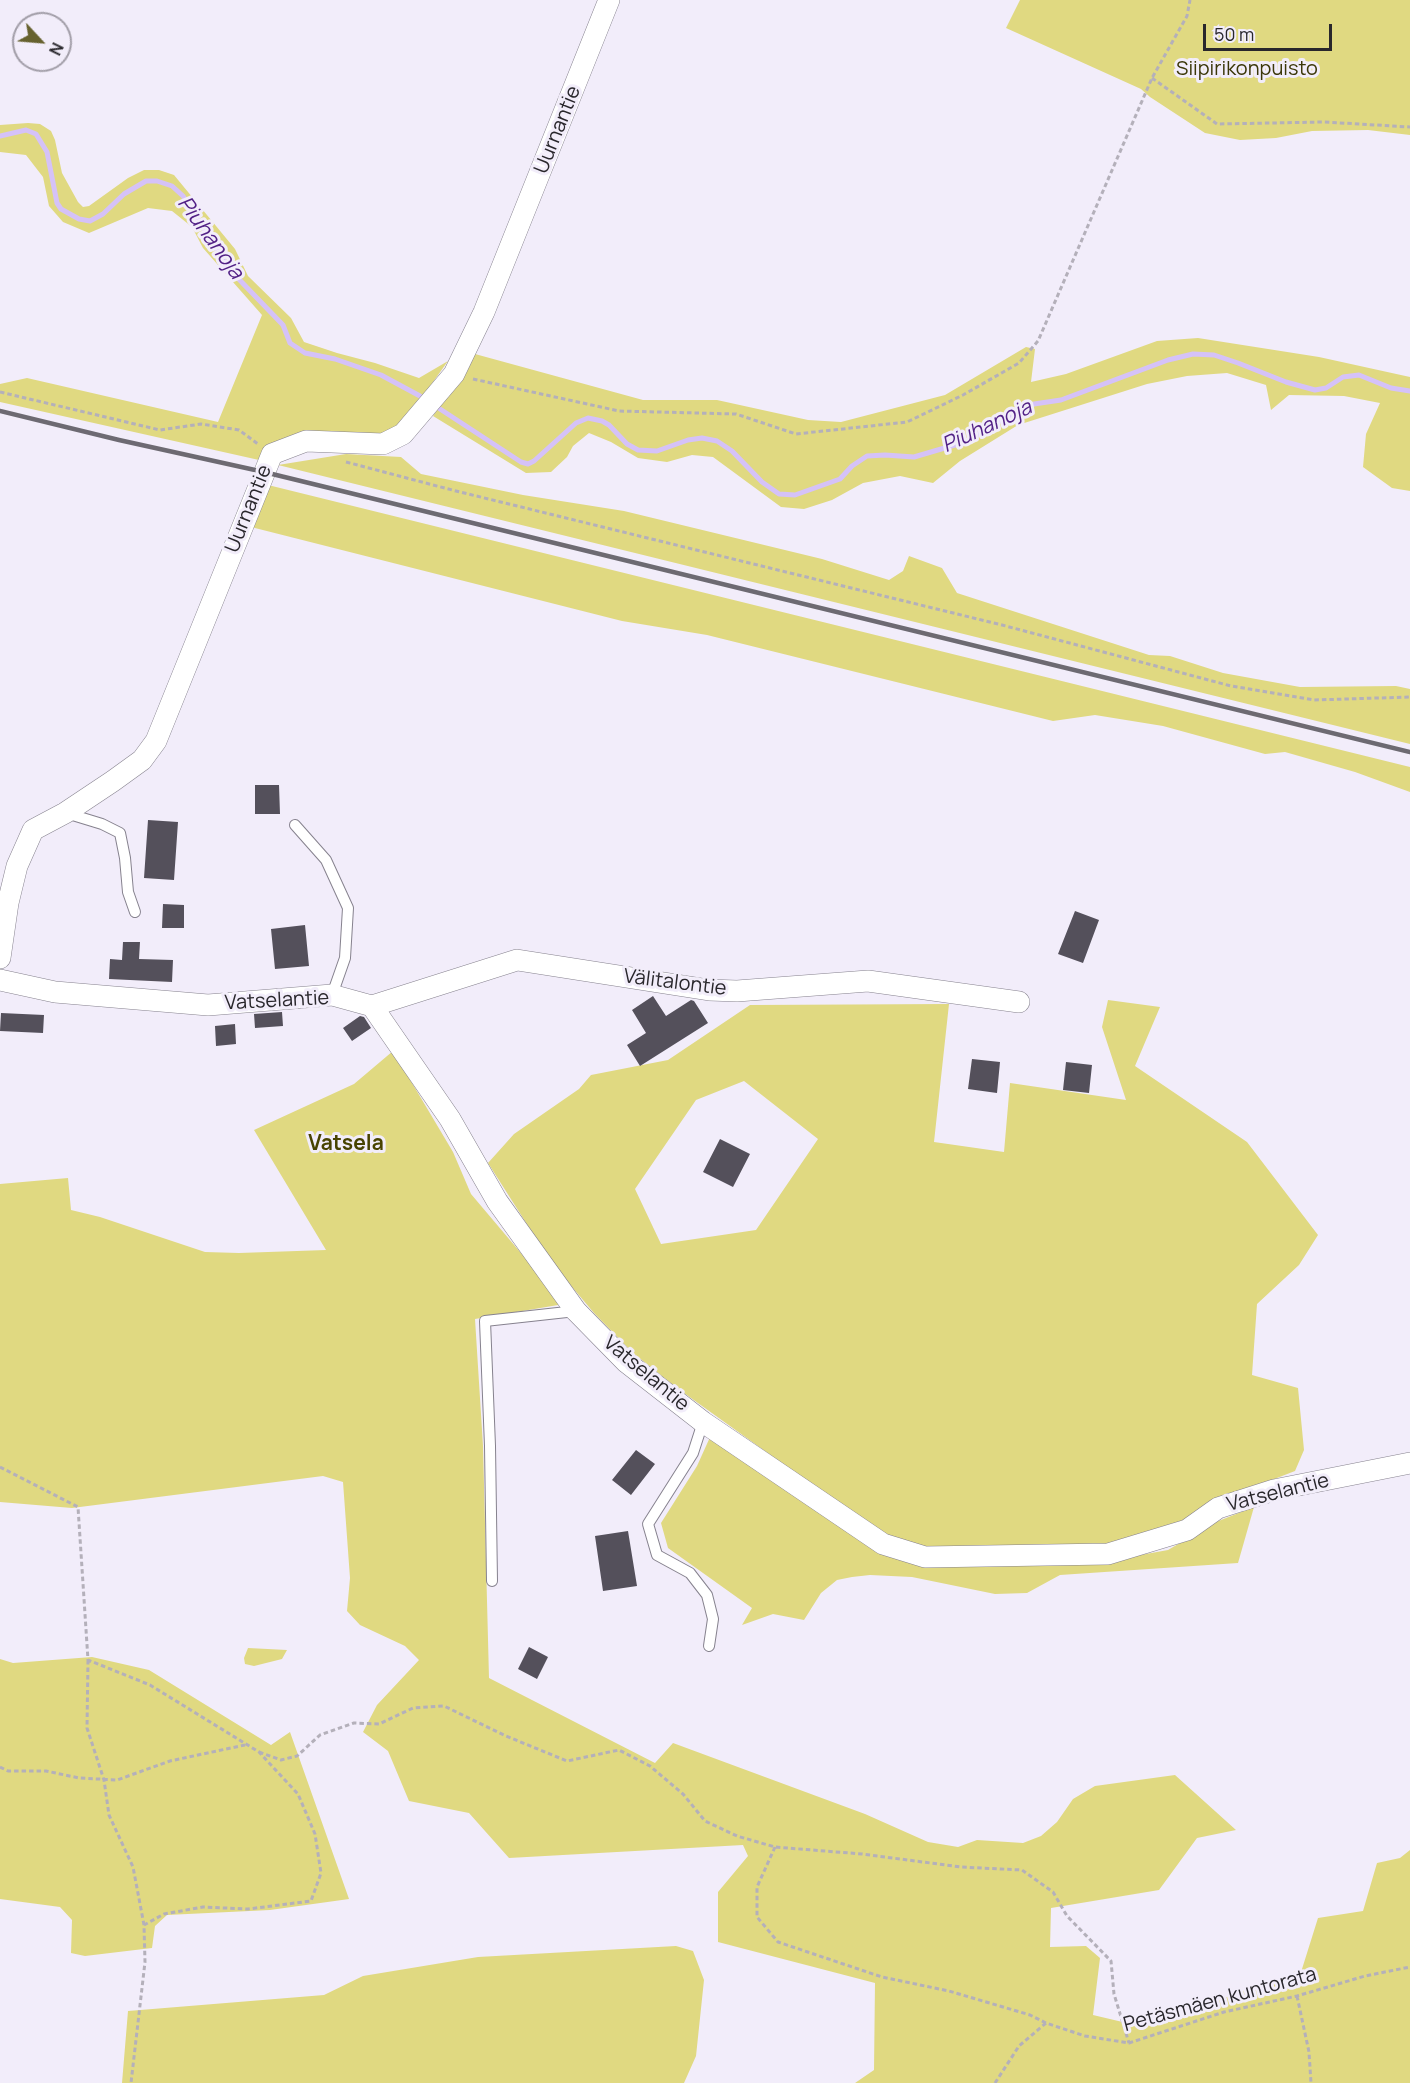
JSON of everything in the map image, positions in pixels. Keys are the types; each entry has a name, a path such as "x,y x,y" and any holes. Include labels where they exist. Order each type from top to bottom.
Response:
{"street":[{"name":"Uurnantie","path":"0,958 8,903 17,866 33,830 65,813 142,760 156,741 272,454 306,441 383,444 403,434 454,374 484,312 609,0"},
{"name":"Välitalontie","path":"372,1006 517,960 709,990 737,991 868,981 1019,1002"},
{"name":"Vatselantie","path":"0,980 55,992 208,1005 332,995 372,1006 450,1119 497,1201 576,1311 626,1362 703,1422 883,1544 925,1557 1108,1554 1187,1530 1218,1508 1274,1490 1410,1463"}],"lane":[{"path":"65,813 102,824 120,833 128,892 135,912"},
{"path":"295,825 326,860 348,908 345,958 332,995"},
{"path":"492,1581 485,1321 576,1311"},
{"path":"703,1422 693,1453 648,1524 657,1555 690,1573 707,1595 713,1619 709,1646"}],"path":[{"path":"454,374 618,411 736,414 796,434 907,422 963,395 1019,363 1038,341 1152,78 1187,15 1190,0"},
{"path":"1152,78 1217,124 1324,122 1410,127"},
{"path":"0,392 160,430 201,424 239,430 272,454"},
{"path":"345,462 466,494 1002,625 1231,687 1314,699 1410,697"},
{"path":"0,1467 78,1506 88,1660 87,1728 104,1780 109,1815 133,1867 144,1925 145,1962 130,2083"},
{"path":"88,1660 150,1685 259,1752 281,1760 297,1756 320,1735 354,1722 379,1724 413,1708 444,1706 506,1736 567,1761 619,1750 650,1766 683,1794 705,1821 737,1836 775,1847 862,1854 961,1867 1022,1870 1053,1892 1067,1916 1111,1961 1114,1994 1129,2043"},
{"path":"0,1767 8,1771 46,1771 79,1778 117,1780 170,1761 247,1745"},
{"path":"144,1925 164,1914 203,1906 248,1909 311,1901 321,1873 315,1834 298,1794 259,1752"},
{"name":"Petäsmäen kuntorata","path":"775,1847 757,1887 757,1917 778,1942 882,1977 949,1991 1030,2015 1085,2036 1129,2043 1224,2012 1297,1996 1365,1976 1410,1967"},
{"path":"1297,1996 1309,2052 1311,2083"},
{"path":"995,2083 1019,2046 1046,2023"}],"green space":[{"name":"Siipirikonpuisto","path":"1020,0 1410,0 1410,135 1368,130 1312,131 1276,138 1240,140 1205,133 1141,89 1006,28"},
{"path":"40,124 51,131 62,173 83,207 89,206 128,178 144,170 159,170 174,175 235,249 248,276 291,318 304,342 419,378 448,361 406,420 392,432 354,436 259,460 0,402 0,384 27,378 218,422 262,315 203,248 192,227 172,211 148,208 89,233 63,222 49,206 43,177 26,155 0,152 0,125"},
{"path":"1198,338 1319,357 1410,377 1410,491 1392,488 1363,467 1366,434 1380,403 1344,396 1289,395 1271,410 1266,385 1227,373 1187,376 1147,384 1018,425 960,461 933,483 900,476 863,483 832,500 804,509 781,507 713,457 692,455 667,462 638,458 611,442 589,433 573,446 567,457 551,472 526,473 433,416 475,354 643,400 717,400 808,420 841,422 945,395 1026,347 1035,349 1031,382 1066,374 1157,341"},
{"path":"346,454 401,457 421,474 523,495 624,511 822,559 889,580 903,571 909,556 942,568 957,593 1149,655 1170,656 1223,673 1300,687 1396,686 1410,689 1410,744 278,465"},
{"path":"268,485 1410,767 1410,792 1355,772 1285,752 1265,754 1163,726 1095,715 1053,721 707,635 622,621 251,527"},
{"path":"1108,1000 1160,1007 1135,1066 1247,1142 1318,1235 1299,1265 1257,1304 1252,1375 1298,1388 1304,1450 1295,1471 1233,1495 1187,1521 1121,1544 922,1549 875,1530 677,1388 633,1353 594,1313 551,1262 488,1163 514,1134 579,1089 591,1075 668,1060 750,1005 949,1004 934,1142 1004,1152 1010,1083 1126,1100 1102,1027","holes":["744,1081 818,1139 756,1230 661,1244 635,1189 696,1100"]},
{"path":"393,1051 453,1152 471,1194 564,1304 475,1319 483,1446 489,1678 655,1763 673,1743 865,1814 928,1842 958,1847 977,1840 1023,1843 1041,1836 1057,1822 1073,1799 1095,1786 1175,1775 1236,1830 1197,1838 1159,1890 1051,1908 1050,1947 1086,1946 1100,1958 1093,2015 1131,2024 1178,2015 1302,1969 1318,1918 1363,1911 1377,1863 1400,1858 1410,1850 1410,2083 855,2083 874,2070 875,1983 718,1942 718,1892 748,1856 743,1845 509,1858 469,1813 409,1801 388,1751 363,1732 377,1705 419,1660 405,1646 360,1625 347,1611 350,1578 343,1482 323,1476 72,1508 0,1502 0,1184 68,1178 71,1210 100,1217 205,1252 326,1250 254,1130 354,1084"},
{"path":"711,1435 871,1546 1124,1558 1168,1550 1216,1522 1254,1507 1238,1563 1060,1575 1027,1593 995,1594 912,1577 870,1575 852,1577 837,1580 821,1593 804,1620 773,1614 742,1625 752,1608 668,1548 661,1523 697,1466"},
{"path":"248,1648 287,1650 282,1659 254,1666 245,1664 244,1658"},
{"path":"92,1657 149,1670 271,1745 290,1732 349,1899 270,1910 167,1915 155,1926 152,1948 85,1956 71,1953 72,1920 60,1907 0,1899 0,1659 13,1663"},
{"path":"676,1946 693,1951 704,1980 696,2056 684,2083 122,2083 128,2011 324,1995 363,1976 478,1957"}],"building":[{"path":"255,785 279,785 280,814 255,814"},
{"path":"148,820 178,822 174,880 144,878"},
{"path":"163,904 184,905 184,928 162,928"},
{"path":"1075,911 1099,920 1083,963 1058,954"},
{"path":"305,925 309,966 275,969 271,929"},
{"path":"123,942 140,942 139,959 173,960 172,982 109,979 110,959 122,960"},
{"path":"653,996 666,1016 691,1000 694,1001 708,1023 640,1066 627,1045 646,1033 632,1010"},
{"path":"282,1012 283,1026 255,1028 254,1014"},
{"path":"1,1013 44,1015 43,1033 0,1031"},
{"path":"360,1016 364,1017 371,1028 352,1041 343,1028"},
{"path":"235,1024 236,1044 216,1046 215,1026"},
{"path":"972,1059 1000,1062 997,1093 968,1089"},
{"path":"1066,1062 1092,1065 1089,1093 1063,1090"},
{"path":"720,1139 750,1154 733,1187 703,1172"},
{"path":"636,1450 655,1464 631,1495 612,1480"},
{"path":"628,1531 637,1586 603,1591 595,1536"},
{"path":"529,1647 548,1657 537,1679 518,1669"}],"waterway":[{"name":"Piuhanoja","path":"0,136 26,130 36,134 47,152 57,203 61,209 79,219 90,221 103,214 124,194 146,181 157,181 172,186 183,196 230,270 283,325 290,343 305,353 335,359 381,375 420,396"},
{"name":"Piuhanoja","path":"440,409 521,462 528,464 576,423 588,418 609,425 627,444 638,450 657,451 688,440 702,438 717,441 732,451 762,482 779,494 795,495 840,479 852,466 867,456 914,457 965,442 1034,404 1061,400 1168,360 1193,354 1214,355 1286,382 1315,390 1326,388 1343,377 1359,375 1391,388 1410,391"}],"railway":[{"path":"0,411 264,472 1410,752"}],"district":[{"name":"Vatsela","path":"346,1144"}]}
